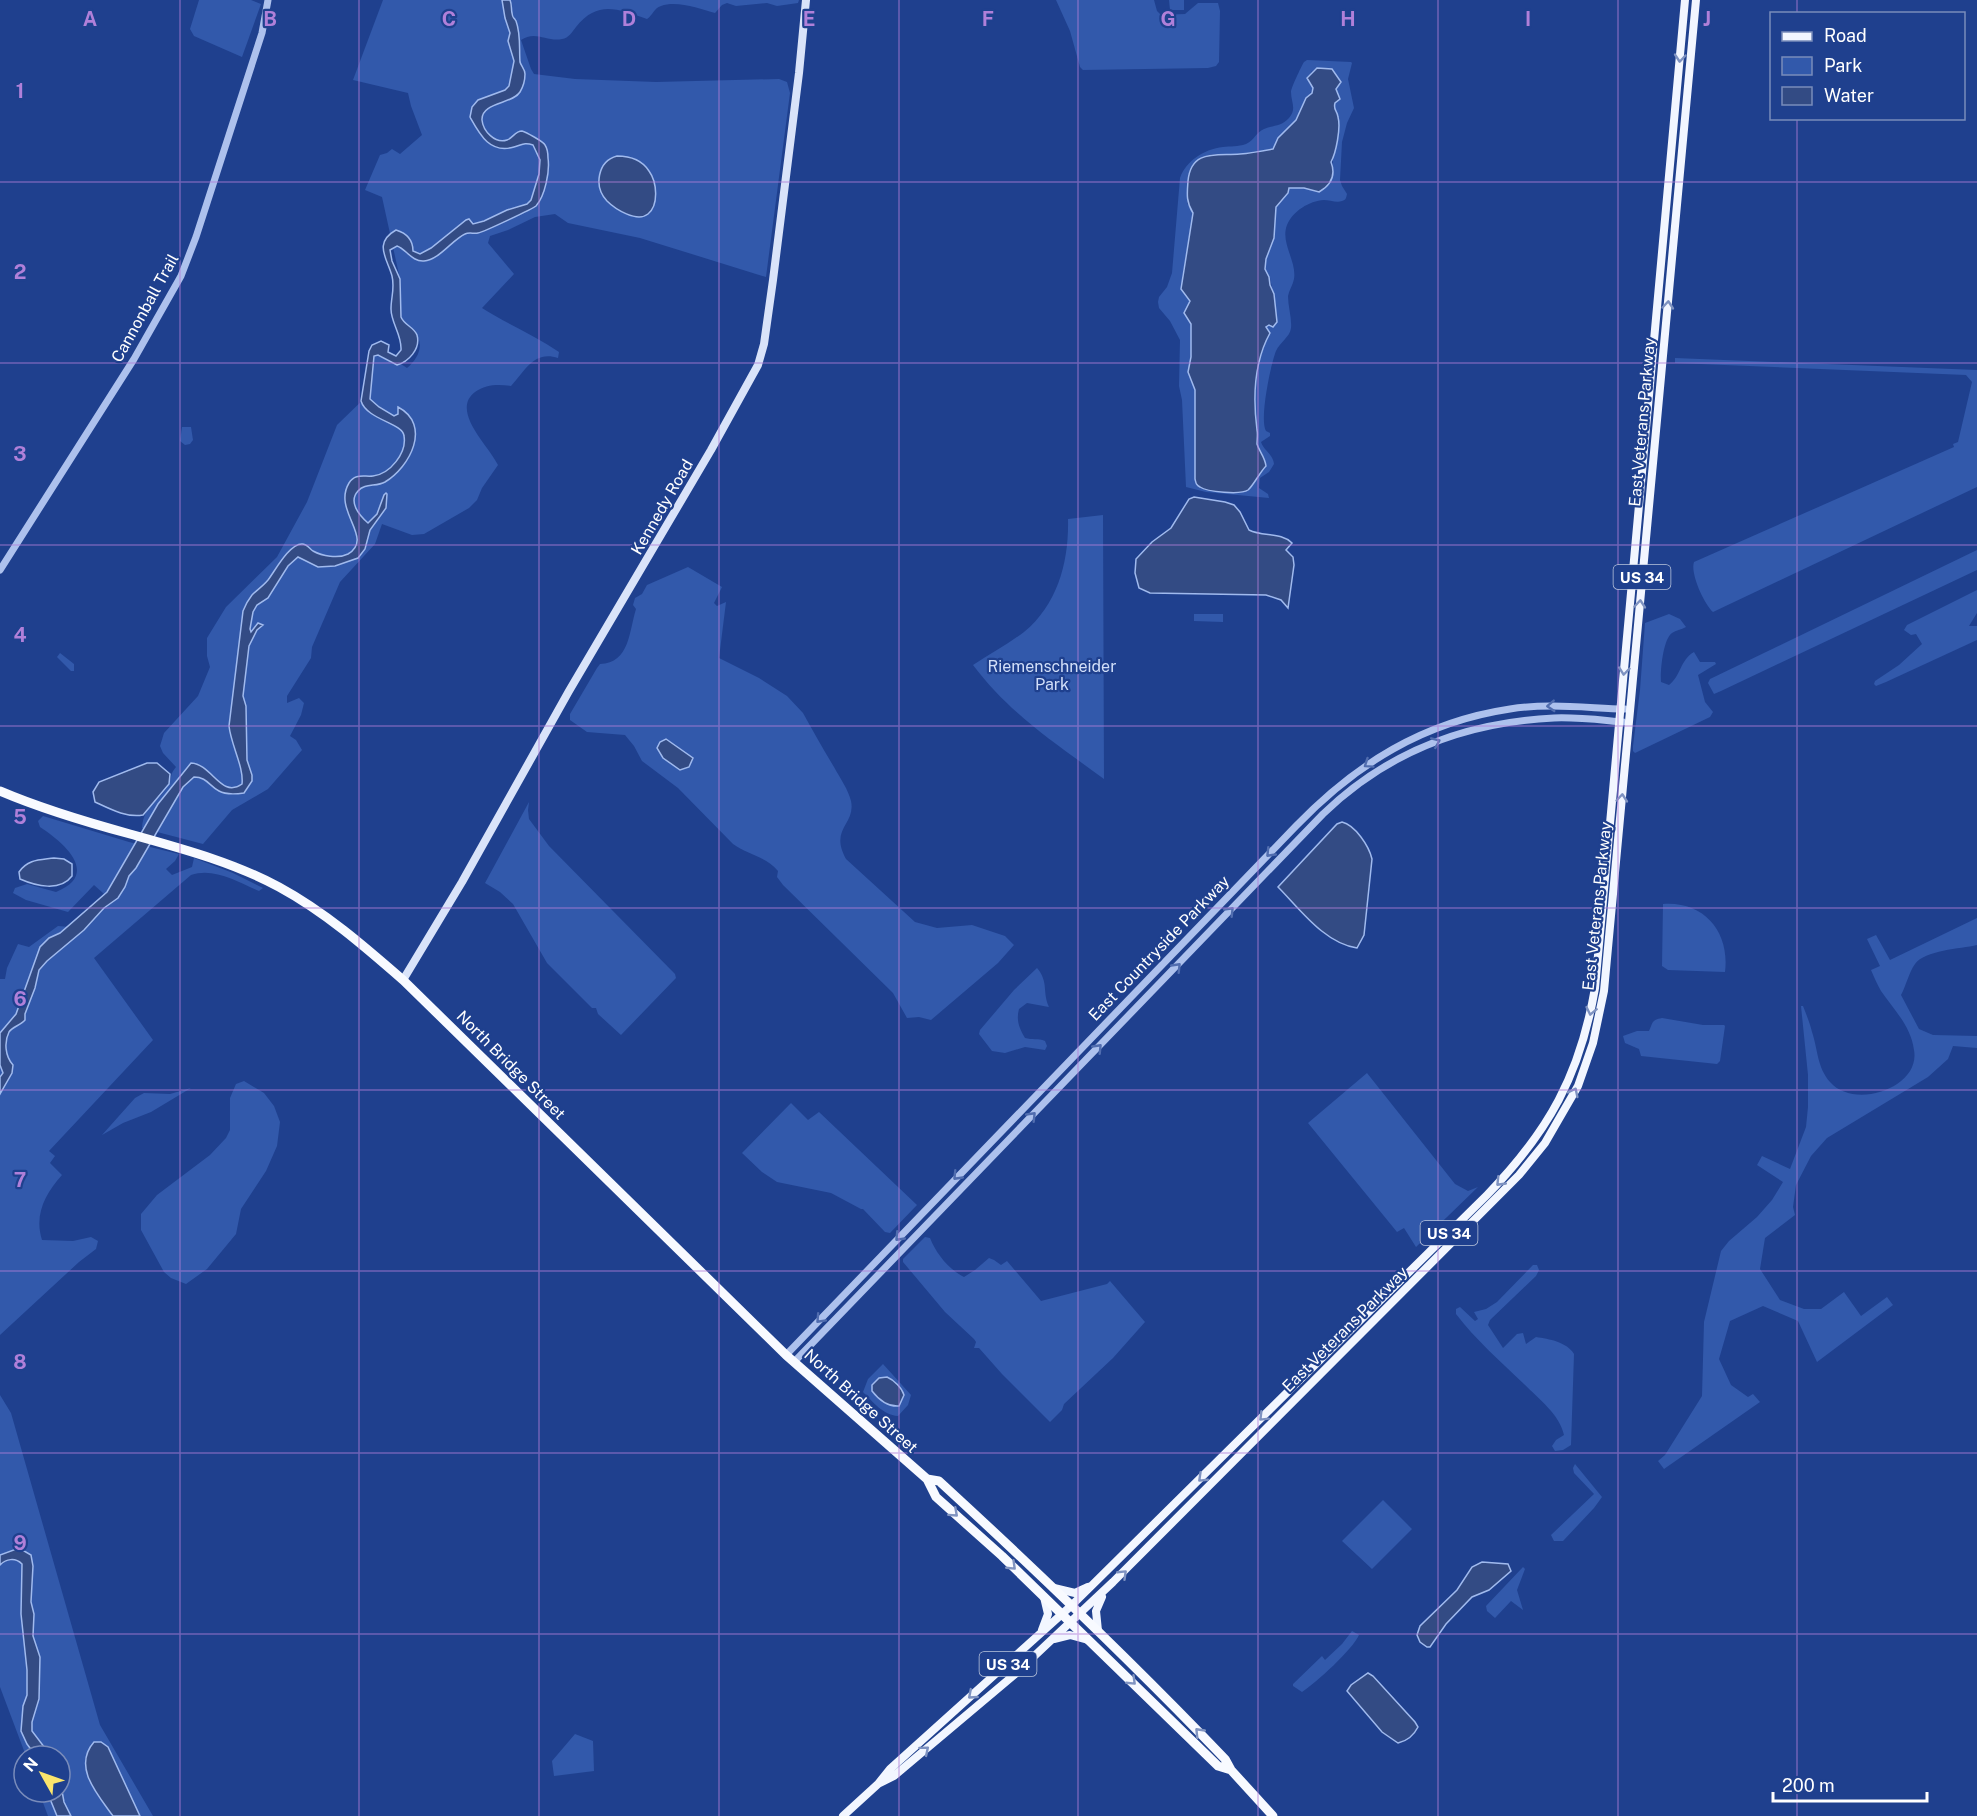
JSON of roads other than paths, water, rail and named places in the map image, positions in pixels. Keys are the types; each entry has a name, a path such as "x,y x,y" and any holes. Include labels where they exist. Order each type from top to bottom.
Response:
{"highway":[{"name":"North Bridge Street","path":"0,791 72,818 170,845 240,869 279,887 321,912 356,939 403,980 786,1355 927,1479 936,1497 1044,1596 1218,1766 1232,1770"},
{"name":"North Bridge Street","path":"927,1479 939,1481 1072,1605 1225,1759 1273,1816"}],"main road":[{"name":"Kennedy Road","path":"403,980 462,882 569,691 758,365 764,344 773,280 806,0"},
{"name":"East Veterans Parkway","path":"1080,1614 1519,1175 1537,1155 1559,1122 1578,1086 1588,1060 1602,1008 1624,722 1620,709 1685,0"},
{"name":"East Veterans Parkway","path":"1072,1605 1494,1188 1525,1153 1558,1104 1569,1083 1585,1037 1595,988 1624,722 1630,709 1696,0"},
{"path":"1054,1588 1075,1593 1094,1584"},
{"path":"1098,1631 1096,1611 1104,1592"},
{"path":"1041,1633 1048,1614 1044,1596"},
{"name":"US 34","path":"843,1816 878,1784 890,1769 1072,1605"},
{"name":"US 34","path":"878,1784 894,1776 997,1690 1080,1614"},
{"path":"1053,1639 1070,1635 1090,1640"}],"street":[{"name":"Cannonball Trail","path":"0,570 134,359 181,276 196,237 262,33 268,0"},
{"name":"East Countryside Parkway","path":"786,1355 1316,806 1366,764 1412,738 1458,720 1511,709 1559,706 1630,709"},
{"name":"East Countryside Parkway","path":"795,1362 1323,814 1349,792 1388,765 1457,733 1510,721 1556,718 1624,722"},
{"path":"1072,1058 1080,1066"},
{"path":"1007,1125 1015,1133"}],"water":[{"path":"502,0 511,2 519,31 520,62 525,78 516,96 492,106 483,114 482,120 487,132 498,140 507,140 522,131 544,144 548,153 548,170 542,196 533,208 482,232 465,234 430,260 416,260 397,246 390,250 400,279 401,317 416,332 418,340 409,358 397,365 378,355 374,356 370,399 394,416 398,414 398,407 408,415 414,424 414,446 394,475 385,482 361,489 355,495 354,500 358,512 368,523 377,514 386,493 386,508 370,530 365,549 358,558 335,566 318,567 298,557 288,566 268,598 257,605 253,612 251,632 258,623 263,625 257,630 249,646 243,696 246,706 247,760 252,781 244,793 238,794 222,792 198,777 194,777 183,787 118,898 104,908 84,930 39,970 25,1020 10,1030 7,1036 6,1049 13,1065 12,1073 0,1094 0,1077 3,1073 0,1065 0,1033 16,1014 40,947 49,938 60,933 107,892 158,804 191,763 205,769 228,787 242,784 241,770 229,726 243,611 249,599 268,580 287,553 297,545 304,544 317,553 335,557 344,556 355,548 356,532 345,504 345,493 349,483 357,477 373,476 385,471 400,456 404,443 402,432 370,413 361,401 372,345 381,341 389,345 388,352 396,356 401,350 400,339 391,314 393,280 385,257 383,246 385,240 396,230 400,231 410,240 413,251 420,254 466,220 469,219 473,224 484,221 527,204 531,200 539,174 540,160 533,145 498,148 482,136 470,117 472,107 478,100 505,90 509,86 514,61 508,41 510,33"},
{"path":"1317,68 1332,69 1341,82 1336,89 1340,99 1335,103 1339,122 1336,147 1331,162 1333,175 1327,186 1319,192 1304,188 1289,188 1288,193 1276,207 1274,238 1266,259 1265,269 1274,294 1277,322 1273,327 1269,325 1266,327 1270,333 1258,368 1255,393 1257,444 1266,466 1244,492 1232,493 1204,489 1196,483 1195,479 1195,390 1188,372 1191,357 1191,324 1184,313 1190,301 1181,289 1193,213 1188,198 1190,171 1199,159 1206,156 1244,154 1273,149 1278,138 1296,120 1306,98 1312,93 1313,88 1307,78"},
{"path":"617,156 639,161 652,176 655,199 652,210 648,214 632,216 611,204 603,195 599,181 602,168 605,163"},
{"path":"1194,497 1234,505 1249,530 1283,537 1292,543 1286,550 1293,557 1294,565 1288,608 1281,600 1266,595 1150,593 1139,588 1135,573 1136,559 1152,542 1171,528 1189,499"},
{"path":"666,739 693,758 689,767 680,770 663,758 657,748 660,742"},
{"path":"147,763 157,763 170,774 169,784 143,815 125,814 95,802 93,792 99,782"},
{"path":"1342,822 1352,827 1361,837 1372,859 1364,935 1357,948 1345,945 1323,932 1278,887 1337,824"},
{"path":"54,858 64,859 72,864 72,876 67,881 48,886 20,879 19,872 26,865"},
{"path":"887,1377 903,1392 899,1406 884,1402 872,1391 872,1385 879,1378"},
{"path":"19,1548 31,1555 33,1636 40,1657 39,1699 32,1722 32,1731 42,1744 27,1744 21,1731 23,1706 27,1695 27,1670 21,1614 22,1564 11,1560 0,1565 0,1555"},
{"path":"1482,1562 1508,1564 1511,1571 1489,1590 1472,1597 1446,1624 1430,1647 1427,1647 1420,1642 1417,1635 1420,1626 1457,1590 1472,1567"},
{"path":"1368,1673 1418,1727 1407,1739 1398,1743 1382,1732 1347,1691 1351,1685"},
{"path":"94,1742 101,1742 108,1747 140,1816 113,1816 95,1790 86,1771 88,1751"},
{"path":"52,1804 65,1804 71,1816 57,1816"}],"park label":[{"name":"Riemenschneider Park","path":"1052,675"}]}
